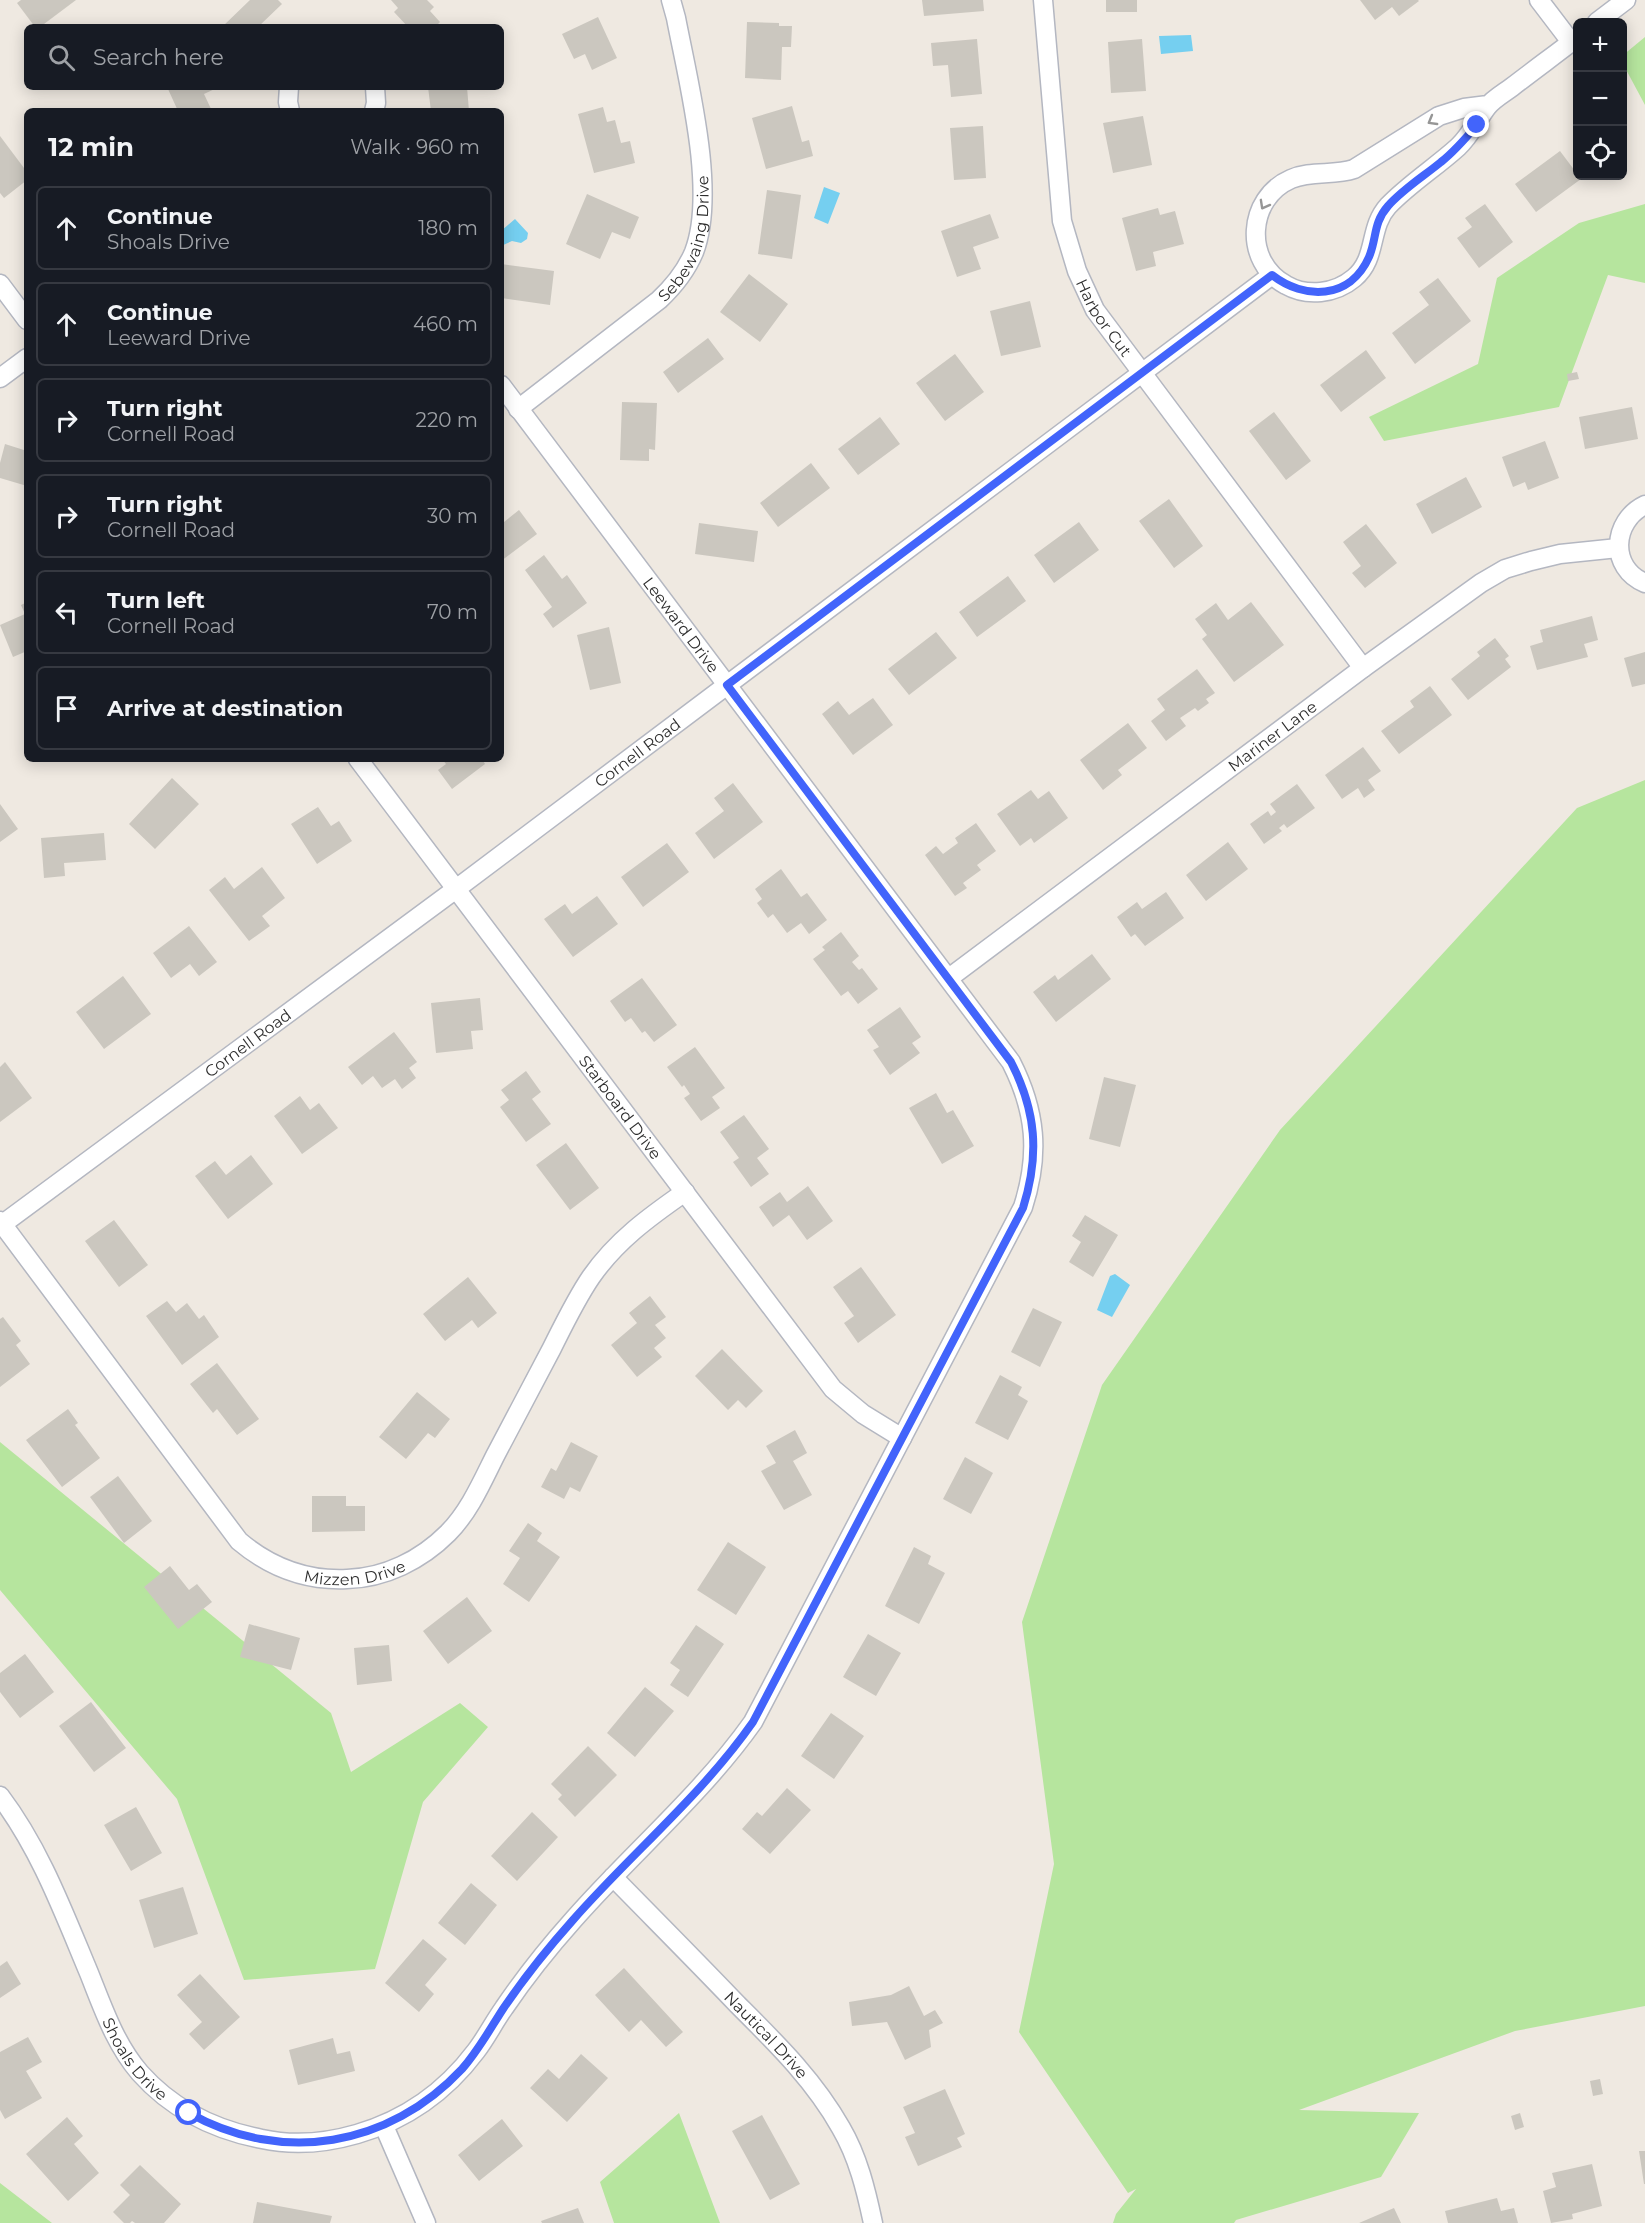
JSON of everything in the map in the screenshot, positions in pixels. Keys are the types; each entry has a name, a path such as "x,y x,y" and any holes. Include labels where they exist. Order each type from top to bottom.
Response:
{"street":[{"name":"Sebewaing Drive","path":"518,409 659,300 679,279 694,251 702,213 701,150 676,18 670,0"},
{"name":"Harbor Cut","path":"1043,0 1062,221 1080,280 1095,310 1141,374 1364,668"},
{"path":"1539,0 1573,39"},
{"path":"1602,18 1626,0"},
{"path":"1488,105 1464,108 1439,116 1354,169 1299,176 1282,184 1266,199 1257,218 1255,229 1259,254 1272,275 1292,288 1308,292 1326,292 1353,279 1368,258 1376,225 1385,210 1461,144 1477,125 1488,105 1573,41"},
{"path":"289,90 289,108"},
{"path":"375,90 375,108"},
{"name":"Cornell Road","path":"1,1224 456,889 1272,275"},
{"path":"0,284 24,316"},
{"path":"0,378 24,360"},
{"name":"Leeward Drive","path":"504,390 1011,1062 1026,1095 1033,1131 1032,1170 1023,1208 753,1722 718,1766 613,1877"},
{"path":"1645,505 1627,518 1622,527 1618,548 1626,568 1633,576 1645,583"},
{"name":"Mariner Lane","path":"949,978 1481,583 1505,569 1560,554 1618,548"},
{"name":"Starboard Drive","path":"360,762 833,1389 863,1414 902,1438"},
{"name":"Mizzen Drive","path":"1,1224 239,1541 265,1560 299,1575 355,1579 390,1572 425,1552 449,1533 476,1494 572,1309 591,1277 614,1248 633,1230 685,1192"},
{"name":"Shoals Drive","path":"0,1796 23,1828 41,1862 115,2037 140,2073 164,2096 189,2113 218,2128 234,2134 279,2143 310,2143 342,2139 384,2126 401,2118 431,2097 462,2068 477,2050 532,1969 563,1930 613,1877"},
{"name":"Nautical Drive","path":"613,1877 782,2050 814,2087 842,2129 852,2150 873,2223"},
{"path":"384,2126 426,2223"}],"green space":[{"path":"1645,37 1645,105 1627,71 1627,52"},
{"path":"1645,204 1645,283 1608,275 1559,407 1384,441 1369,417 1478,364 1497,278 1579,223"},
{"path":"1645,780 1645,2006 1515,2031 1299,2110 1419,2113 1381,2177 1236,2220 1234,2223 1113,2223 1116,2214 1136,2189 1128,2193 1019,2032 1054,1864 1022,1622 1102,1385 1280,1130 1577,808"},
{"path":"0,1442 331,1713 351,1772 460,1703 488,1727 423,1802 375,1969 244,1980 177,1799 0,1590"},
{"path":"679,2113 720,2223 614,2223 600,2182"},
{"path":"0,2183 52,2223 0,2223"}],"water":[{"path":"1191,35 1193,51 1161,54 1159,36"},
{"path":"824,187 840,193 828,224 814,218"},
{"path":"515,219 528,233 527,239 521,243 512,241 504,245 504,228"},
{"path":"1115,1274 1130,1285 1112,1317 1097,1310 1110,1276"}],"building":[{"path":"21,0 76,0 44,24 33,24 17,3"},
{"path":"250,0 278,0 282,4 261,24 225,24"},
{"path":"391,0 427,0 434,7 430,11 440,22 438,24 405,24 394,12 398,8"},
{"path":"922,0 983,0 984,11 924,16"},
{"path":"1106,0 1137,0 1137,12 1106,12"},
{"path":"1360,0 1419,1 1399,16 1392,7 1375,20"},
{"path":"598,17 617,58 592,70 585,54 574,59 562,34"},
{"path":"747,22 779,23 779,26 792,26 791,47 782,47 781,80 745,78"},
{"path":"977,39 982,94 951,97 948,65 933,66 931,43"},
{"path":"1142,39 1146,91 1111,93 1108,42"},
{"path":"168,90 213,90 204,94 211,108 177,108"},
{"path":"428,90 467,90 469,108 431,108"},
{"path":"792,106 802,142 809,140 813,156 766,169 752,118"},
{"path":"603,107 607,122 615,120 621,143 630,141 635,163 594,173 578,114"},
{"path":"1143,116 1152,165 1113,173 1103,123"},
{"path":"983,126 986,178 954,180 950,128"},
{"path":"0,136 24,168 24,182 4,198 0,193"},
{"path":"1560,151 1573,168 1573,180 1580,180 1536,212 1515,184"},
{"path":"767,190 801,195 792,259 758,254"},
{"path":"587,194 639,217 630,239 612,232 600,259 566,244"},
{"path":"1485,204 1513,242 1479,268 1457,238 1472,227 1465,218"},
{"path":"1158,208 1160,215 1175,211 1184,244 1153,252 1156,266 1136,271 1122,218"},
{"path":"990,214 999,238 973,247 981,269 957,277 941,231"},
{"path":"504,264 554,271 550,305 504,298"},
{"path":"749,274 788,304 760,342 720,312"},
{"path":"1438,278 1471,321 1415,364 1392,333 1429,305 1419,292"},
{"path":"1030,301 1041,347 1001,356 990,311"},
{"path":"708,338 724,359 678,393 663,372"},
{"path":"1366,350 1386,378 1341,412 1320,385"},
{"path":"955,354 984,392 945,421 916,383"},
{"path":"1577,372 1579,379 1568,381 1567,374"},
{"path":"622,402 657,403 655,450 649,449 649,461 620,460"},
{"path":"1632,407 1638,439 1585,449 1579,417"},
{"path":"1274,412 1311,461 1286,480 1249,431"},
{"path":"880,417 900,444 858,475 838,449"},
{"path":"1545,441 1559,478 1528,490 1525,482 1513,487 1502,457"},
{"path":"5,444 24,450 24,485 0,478 0,463"},
{"path":"811,463 830,488 778,527 760,503"},
{"path":"1466,477 1482,507 1432,534 1416,504"},
{"path":"1169,499 1203,546 1174,568 1139,521"},
{"path":"519,510 537,534 504,559 504,522"},
{"path":"1079,522 1099,550 1054,583 1034,555"},
{"path":"699,523 758,531 754,562 695,554"},
{"path":"1366,524 1397,563 1365,588 1352,573 1361,566 1343,542"},
{"path":"544,555 562,579 567,575 587,603 553,628 543,614 552,607 525,570"},
{"path":"1008,576 1026,601 977,637 959,612"},
{"path":"1251,602 1284,645 1234,682 1202,639 1207,635 1195,619 1216,603 1228,620"},
{"path":"24,614 24,652 13,657 0,625"},
{"path":"1592,616 1598,640 1584,644 1588,657 1537,670 1530,646 1543,642 1540,630"},
{"path":"609,627 621,683 590,690 577,635"},
{"path":"936,632 957,658 909,695 888,669"},
{"path":"1495,638 1509,656 1505,659 1511,667 1468,700 1451,679 1480,656 1477,652"},
{"path":"1645,652 1645,684 1632,687 1624,658"},
{"path":"1197,669 1215,693 1206,699 1209,703 1198,711 1195,708 1180,718 1186,726 1166,741 1151,721 1165,710 1157,699"},
{"path":"1430,686 1452,715 1399,754 1381,731 1414,707 1410,701"},
{"path":"873,698 893,725 853,755 822,714 838,701 849,715"},
{"path":"1128,723 1147,748 1118,770 1122,775 1103,790 1080,760"},
{"path":"1363,747 1381,771 1368,780 1375,790 1364,798 1358,788 1342,799 1325,775"},
{"path":"444,762 484,762 485,764 452,789 438,770 446,764"},
{"path":"172,778 199,804 155,849 129,824"},
{"path":"733,783 763,822 714,859 695,833 724,811 714,798"},
{"path":"1297,784 1315,808 1287,828 1284,824 1279,828 1282,831 1264,844 1250,824 1268,811 1271,816 1276,812 1270,804"},
{"path":"1031,790 1038,799 1049,791 1068,818 1034,843 1031,838 1020,846 997,814"},
{"path":"0,804 18,829 0,842"},
{"path":"318,807 331,826 339,821 352,841 317,864 291,824"},
{"path":"976,823 996,851 977,865 981,870 963,883 967,888 955,896 925,855 936,846 943,854 958,843 955,838"},
{"path":"104,833 106,860 64,863 65,876 44,878 41,838"},
{"path":"1228,842 1248,869 1206,901 1186,875"},
{"path":"667,843 689,872 643,907 621,877"},
{"path":"262,867 285,898 262,916 270,926 249,941 209,890 225,877 234,889"},
{"path":"781,869 801,897 807,893 827,920 809,934 801,923 787,933 773,914 768,918 757,903 762,899 755,889"},
{"path":"1166,892 1184,918 1145,946 1135,934 1131,937 1117,917 1137,902 1142,909"},
{"path":"597,896 618,924 573,957 544,919 565,904 572,914"},
{"path":"189,926 217,962 199,976 190,964 171,978 153,953"},
{"path":"841,932 859,956 852,962 859,970 862,968 878,989 858,1004 848,991 841,996 813,959 825,950 822,947"},
{"path":"1092,954 1111,979 1056,1022 1033,992 1055,975 1058,980"},
{"path":"123,976 151,1014 104,1049 76,1012"},
{"path":"642,978 677,1025 654,1042 645,1031 642,1033 631,1018 625,1022 610,1001"},
{"path":"480,998 483,1030 471,1031 473,1049 436,1053 431,1003"},
{"path":"900,1007 921,1037 912,1043 920,1053 890,1075 873,1050 879,1047 867,1030"},
{"path":"394,1032 417,1062 409,1068 416,1078 402,1089 395,1079 382,1088 373,1076 362,1085 348,1067"},
{"path":"695,1047 725,1088 712,1097 720,1108 701,1121 684,1098 690,1094 667,1067"},
{"path":"5,1062 32,1098 0,1122 0,1067"},
{"path":"526,1071 541,1092 532,1099 551,1124 526,1142 500,1107 509,1100 501,1090"},
{"path":"1104,1077 1136,1085 1120,1147 1089,1139"},
{"path":"936,1093 947,1113 953,1110 974,1146 942,1164 909,1108"},
{"path":"300,1096 310,1110 319,1103 338,1128 302,1154 274,1116"},
{"path":"744,1115 769,1149 757,1158 769,1174 751,1187 733,1162 739,1158 720,1132"},
{"path":"566,1143 599,1188 570,1210 536,1165"},
{"path":"251,1155 273,1184 228,1219 195,1176 215,1161 226,1175"},
{"path":"808,1186 833,1221 807,1240 789,1215 773,1227 759,1207 780,1192 787,1202"},
{"path":"1085,1215 1118,1235 1093,1277 1069,1262 1081,1242 1072,1236"},
{"path":"114,1220 148,1265 119,1287 85,1241"},
{"path":"861,1267 896,1315 858,1343 844,1323 854,1316 833,1287"},
{"path":"468,1277 497,1313 478,1328 472,1320 445,1341 423,1314"},
{"path":"650,1296 666,1317 655,1325 666,1338 654,1348 662,1357 637,1377 611,1345 637,1323 629,1313"},
{"path":"167,1301 176,1312 187,1303 199,1319 204,1315 219,1337 182,1365 146,1316"},
{"path":"1033,1308 1062,1322 1040,1367 1011,1352"},
{"path":"3,1317 21,1341 16,1345 30,1364 0,1387 0,1319"},
{"path":"722,1349 763,1391 746,1408 738,1400 728,1410 695,1376"},
{"path":"217,1363 259,1419 237,1435 217,1409 213,1413 190,1384"},
{"path":"1000,1375 1022,1387 1018,1395 1028,1401 1008,1440 975,1423"},
{"path":"417,1392 450,1419 435,1438 428,1433 406,1459 379,1437"},
{"path":"68,1409 78,1423 75,1425 100,1458 62,1487 26,1440"},
{"path":"795,1430 807,1453 793,1461 812,1495 784,1510 761,1471 776,1463 766,1446"},
{"path":"571,1442 598,1456 580,1492 570,1487 564,1499 541,1487 551,1468 556,1471"},
{"path":"965,1457 993,1473 971,1514 943,1499"},
{"path":"118,1476 152,1521 124,1543 90,1497"},
{"path":"312,1496 346,1496 346,1506 365,1506 365,1531 312,1532"},
{"path":"528,1523 542,1533 537,1541 560,1557 529,1602 503,1584 520,1558 509,1551"},
{"path":"728,1542 766,1567 736,1615 697,1590"},
{"path":"914,1547 931,1556 928,1564 945,1573 919,1624 885,1606"},
{"path":"170,1566 189,1590 197,1584 212,1602 178,1629 144,1587"},
{"path":"467,1597 492,1631 448,1664 423,1631"},
{"path":"249,1624 300,1638 291,1670 240,1657"},
{"path":"696,1625 724,1644 688,1697 670,1685 680,1670 670,1663"},
{"path":"868,1634 901,1653 876,1696 843,1677"},
{"path":"389,1645 392,1681 357,1685 354,1648"},
{"path":"25,1654 54,1692 20,1718 0,1692 0,1673"},
{"path":"645,1687 674,1711 635,1757 607,1733"},
{"path":"91,1702 126,1748 94,1772 59,1726"},
{"path":"831,1713 864,1736 834,1779 801,1756"},
{"path":"588,1746 617,1775 575,1817 558,1799 562,1795 551,1784"},
{"path":"787,1788 811,1810 770,1854 742,1829 757,1812 762,1816"},
{"path":"136,1807 162,1853 131,1871 104,1825"},
{"path":"532,1812 558,1837 517,1881 491,1856"},
{"path":"471,1883 497,1905 465,1945 438,1923"},
{"path":"183,1887 198,1934 154,1948 139,1900"},
{"path":"423,1939 447,1959 425,1985 434,1994 419,2012 385,1983"},
{"path":"7,1961 21,1984 0,1998 0,1966"},
{"path":"624,1968 683,2032 666,2047 641,2020 629,2032 595,1995"},
{"path":"200,1974 240,2017 204,2050 189,2034 202,2022 177,1995"},
{"path":"909,1986 924,2016 935,2010 943,2023 929,2030 931,2047 905,2060 887,2022 852,2026 849,2002 891,1995"},
{"path":"28,2037 42,2062 26,2071 42,2098 5,2119 0,2110 0,2052"},
{"path":"333,2038 337,2054 350,2051 355,2071 298,2085 289,2050"},
{"path":"581,2054 608,2078 567,2122 530,2088 548,2069 559,2079"},
{"path":"1600,2079 1603,2094 1593,2096 1590,2081"},
{"path":"945,2089 965,2134 957,2138 962,2147 918,2166 905,2137 915,2133 903,2107"},
{"path":"1520,2113 1524,2127 1515,2130 1511,2116"},
{"path":"762,2115 800,2184 770,2200 732,2131"},
{"path":"67,2117 83,2136 74,2144 99,2173 68,2201 26,2154"},
{"path":"502,2119 523,2146 479,2181 458,2155"},
{"path":"1639,2151 1645,2151 1645,2184 1644,2184"},
{"path":"1592,2164 1602,2206 1572,2214 1573,2219 1551,2223 1543,2191 1556,2187 1552,2173"},
{"path":"140,2165 181,2204 164,2223 135,2223 132,2221 124,2223 113,2212 130,2195 120,2185"},
{"path":"1497,2198 1501,2211 1514,2208 1518,2223 1448,2223 1445,2211"},
{"path":"257,2202 332,2216 330,2223 253,2223"},
{"path":"578,2208 584,2223 542,2223 541,2221"},
{"path":"1394,2208 1401,2223 1359,2223"}],"route":[{"path":"189,2113 234,2134 279,2143 342,2139 384,2126 401,2118 431,2097 462,2068 477,2050 532,1969 563,1930 718,1766 753,1722 1023,1208 1032,1170 1033,1131 1026,1095 1011,1062 727,685 1272,275 1285,285 1308,292 1326,292 1353,279 1368,258 1376,225 1389,205 1461,144 1477,125"}]}
